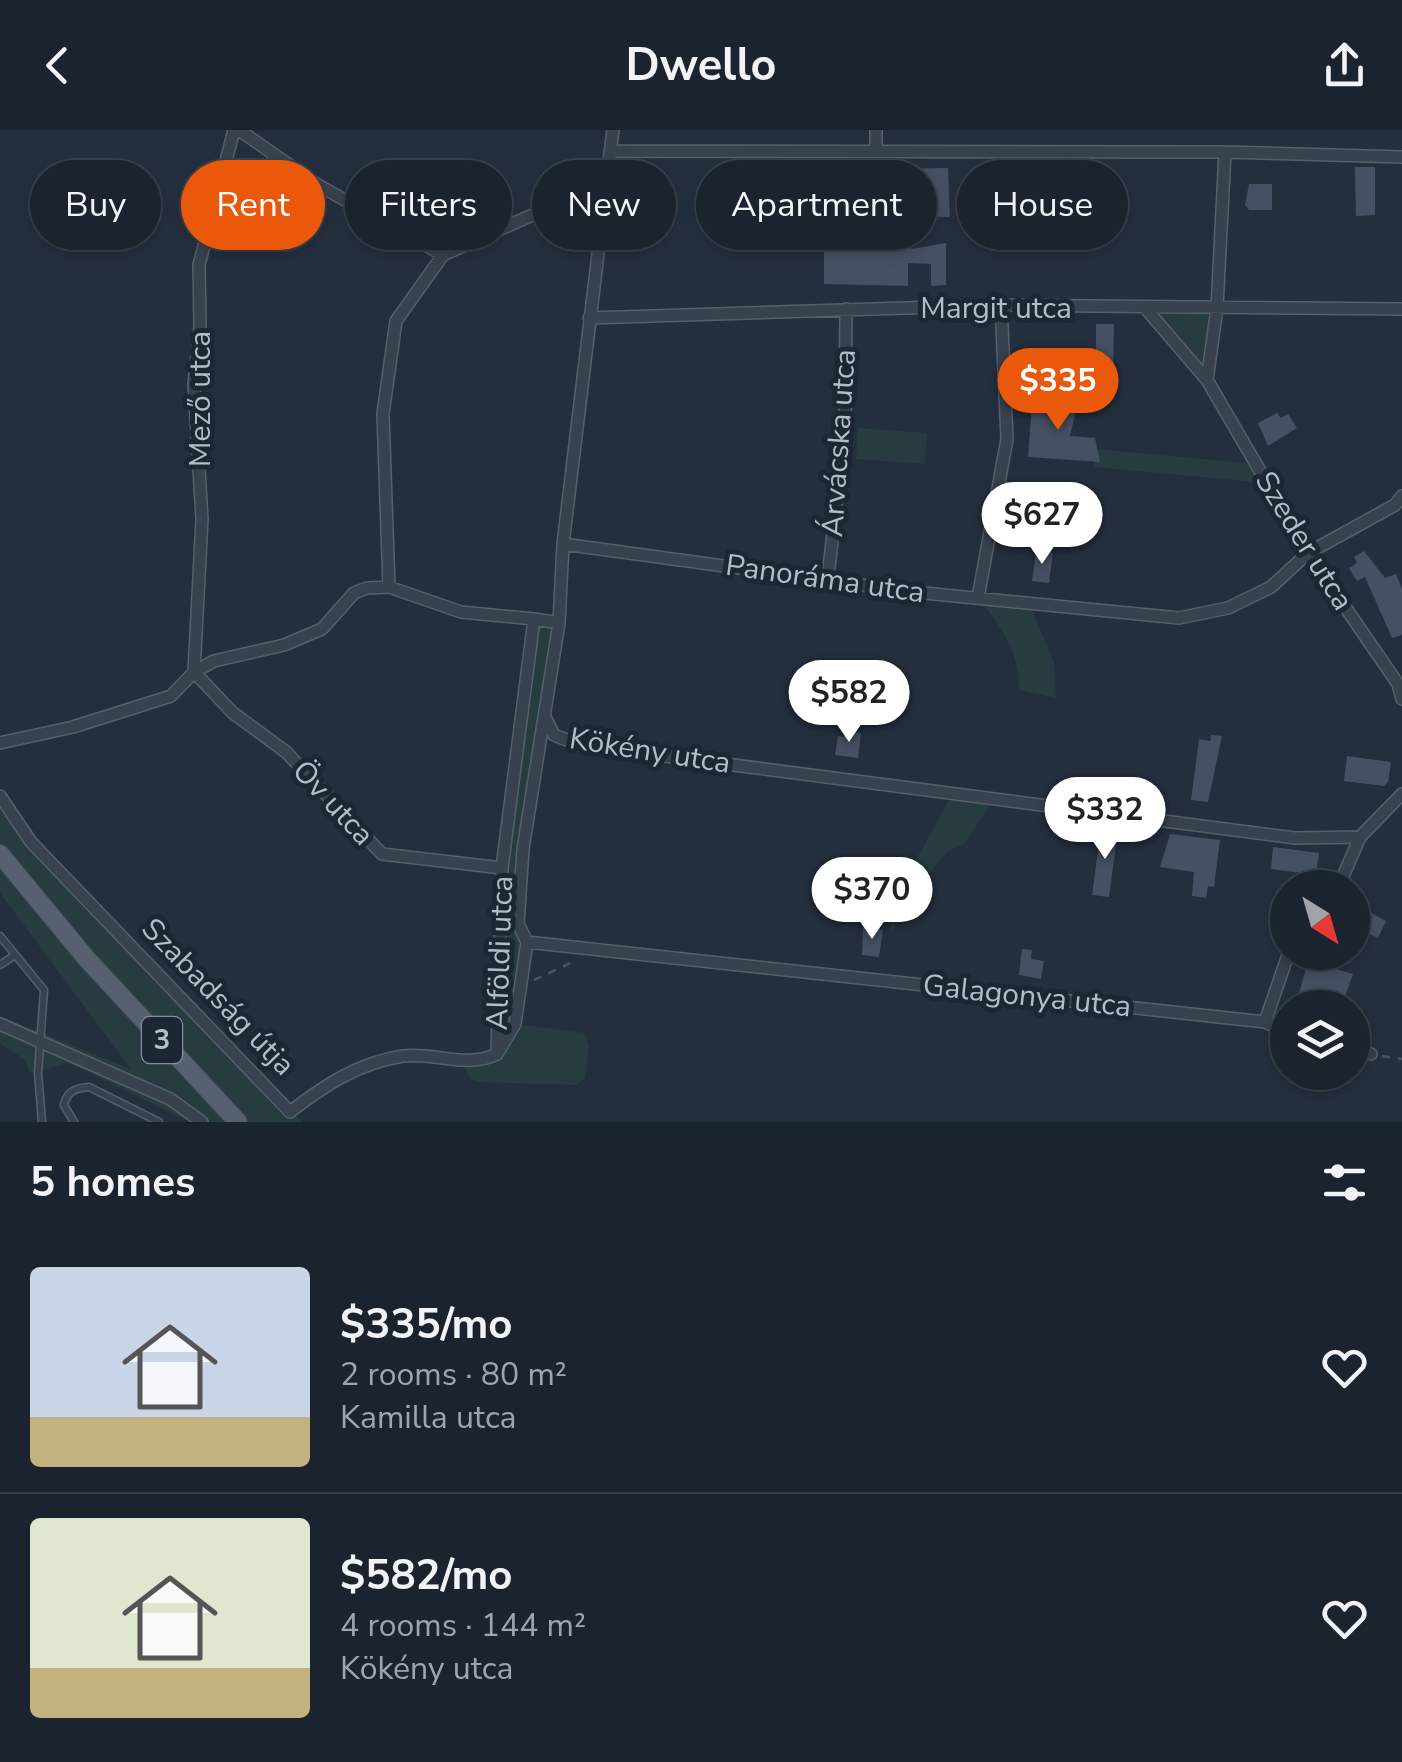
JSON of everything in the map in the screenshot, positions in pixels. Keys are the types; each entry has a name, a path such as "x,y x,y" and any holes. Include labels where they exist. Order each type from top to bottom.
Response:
{"main road":[{"name":"3","path":"0,854 86,958 238,1122"}],"street":[{"path":"237,130 318,185 443,255"},
{"name":"Mező utca","path":"194,672 202,519 194,384 200,326 199,265 237,130"},
{"name":"Alföldi utca","path":"609,160 613,130"},
{"path":"876,130 876,151"},
{"path":"610,151 1402,156"},
{"path":"1207,380 1217,308 1226,152"},
{"path":"389,587 383,414 396,321 443,255 532,215"},
{"name":"Alföldi utca","path":"496,1054 515,1024 526,942 518,924 519,884 559,623 564,544 597,250"},
{"path":"978,598 1007,439 1001,305"},
{"name":"Margit utca","path":"589,318 1001,305 1147,310 1402,309"},
{"name":"Árvácska utca","path":"828,577 845,428 846,310"},
{"name":"Szeder utca","path":"1147,310 1207,380 1308,554 1398,684 1402,699"},
{"name":"Panoráma utca","path":"564,544 978,598 1179,618 1228,608 1257,594 1308,554 1394,505 1402,496"},
{"path":"0,743 159,701 179,691 194,672 214,661 313,634 354,593 389,587 460,612 559,623"},
{"name":"Alföldi utca","path":"496,1054 502,868 534,619"},
{"name":"Öv utca","path":"194,672 232,713 286,752 382,854 502,868"},
{"name":"Kökény utca","path":"546,718 554,735 580,745 1295,838 1360,838"},
{"path":"1346,870 1360,838 1402,794"},
{"name":"Szabadság útja","path":"0,796 32,842 290,1112 336,1076 404,1056 482,1061 496,1054"},
{"name":"Galagonya utca","path":"526,942 1270,1024"},
{"path":"1266,1022 1283,970"},
{"path":"0,1024 170,1099 202,1122"}],"lane":[{"path":"0,936 44,990 40,1042 42,1122"},
{"path":"0,965 15,955"},
{"path":"74,1122 64,1105 66,1098 79,1088 89,1087 159,1122"}],"path":[{"path":"532,981 580,960"},
{"path":"1371,1054 1402,1058"}],"green space":[{"path":"1217,308 1207,380 1147,310"},
{"path":"858,428 927,433 925,464 856,459"},
{"path":"1096,449 1256,464 1267,483 1094,467"},
{"path":"978,598 1029,603 1054,662 1056,698 1019,690 1008,641"},
{"path":"534,619 559,623 518,923 527,942 516,1024 585,1033 589,1047 585,1078 577,1085 479,1082 470,1079 462,1060 497,1053 502,868"},
{"path":"953,793 994,799 964,844 948,851 934,867 891,933 894,900"},
{"path":"0,796 31,842 303,1122 189,1122 69,1063 29,1073 26,1061 0,1043 0,1016 131,1069 0,893"}],"building":[{"path":"1355,167 1375,167 1375,215 1356,216"},
{"path":"937,168 948,168 950,217 937,217"},
{"path":"1249,184 1272,184 1272,210 1249,210 1245,205"},
{"path":"946,243 946,285 931,286 931,264 908,263 908,286 824,284 824,250 937,250 937,245"},
{"path":"1096,324 1114,324 1113,371 1084,372 1084,355 1096,354"},
{"path":"1040,396 1078,401 1070,436 1095,438 1100,462 1028,457 1032,405 1039,405"},
{"path":"1277,413 1281,418 1288,414 1297,428 1268,446 1258,423"},
{"path":"1022,501 1061,504 1061,508 1067,509 1065,521 1059,524 1020,516"},
{"path":"1036,551 1053,553 1049,583 1032,581"},
{"path":"1364,551 1385,578 1396,574 1402,589 1402,635 1392,638 1365,577 1357,581 1349,568 1357,563 1354,557"},
{"path":"844,731 861,733 858,758 835,755 838,736 844,737"},
{"path":"1211,735 1222,736 1208,802 1191,800 1199,739 1210,741"},
{"path":"1347,756 1391,762 1388,782 1384,786 1344,781"},
{"path":"1101,828 1118,829 1109,897 1092,895"},
{"path":"1170,834 1220,840 1214,887 1208,886 1206,898 1192,896 1194,872 1160,867"},
{"path":"1273,847 1319,853 1317,870 1271,869"},
{"path":"1370,912 1386,921 1378,938 1370,934"},
{"path":"863,927 883,930 879,957 862,955"},
{"path":"1022,949 1032,950 1031,959 1044,961 1041,979 1019,975"},
{"path":"1306,970 1353,974 1347,990 1300,990"}]}
